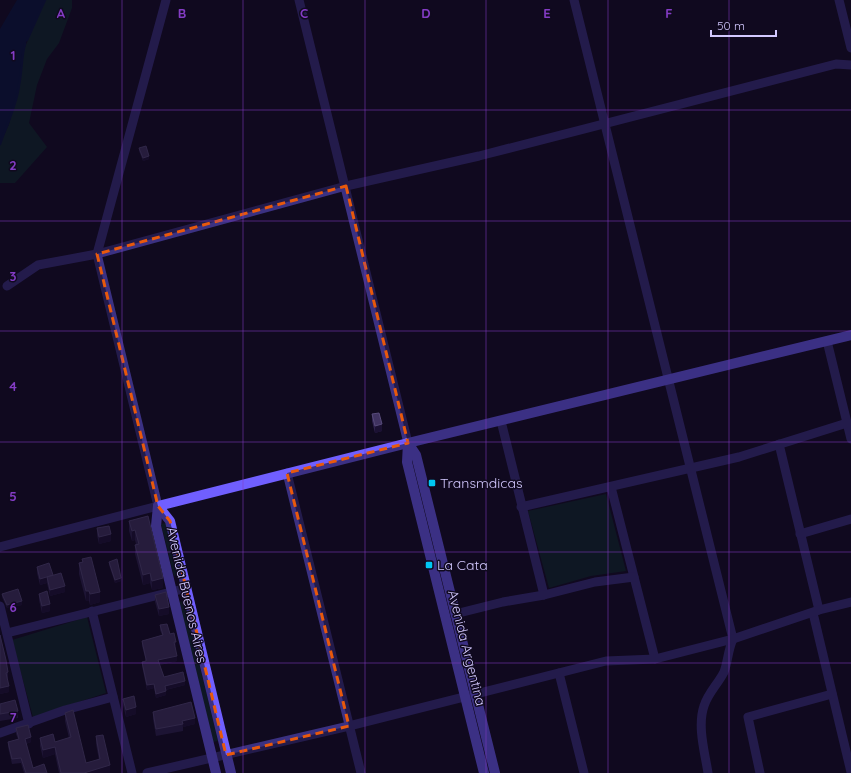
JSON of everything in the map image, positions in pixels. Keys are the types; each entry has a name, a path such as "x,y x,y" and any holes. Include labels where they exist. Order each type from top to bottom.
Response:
{"street":[{"path":"158,506 97,254 166,0"},
{"path":"299,0 408,443"},
{"path":"574,0 733,639 728,649 724,672 710,693 704,707 702,727 708,773"},
{"path":"839,0 851,48"},
{"path":"8,286 38,264 97,254 346,186 479,156 836,64 851,65"},
{"path":"0,547 408,443 851,335"},
{"path":"827,341 851,439"},
{"path":"501,421 521,507 544,595"},
{"path":"521,507 739,457 847,423"},
{"name":"Avenida Argentina","path":"408,443 416,455 455,614 484,773"},
{"name":"Avenida Argentina","path":"408,443 407,462 470,696 494,773"},
{"path":"779,444 800,534 832,694 851,772"},
{"path":"288,474 361,773"},
{"path":"611,487 655,659"},
{"name":"Avenida Buenos Aires","path":"158,506 170,521 231,773"},
{"name":"Avenida Buenos Aires","path":"158,506 156,526 216,773"},
{"path":"800,534 851,519"},
{"path":"455,614 503,602 544,595 595,582 634,576"},
{"path":"6,634 186,588"},
{"path":"147,773 349,726 606,661 655,659 733,639 851,602"},
{"path":"0,606 29,724"},
{"path":"92,611 132,773"},
{"path":"559,673 584,773"},
{"path":"760,773 748,716 832,694"},
{"path":"0,733 65,710 113,697"}],"highlighted area":[{"path":"346,186 408,443 287,473 349,726 226,755 170,521 158,506 97,254"}],"green space":[{"path":"45,0 72,0 72,8 59,43 47,59 37,85 29,123 47,147 15,183 0,183 0,145 9,124 19,85 22,54"},
{"path":"606,494 626,571 591,576 549,588 528,511"},
{"path":"166,523 179,574 174,576 161,524"},
{"path":"184,601 218,741 212,742 179,602"},
{"path":"87,617 106,693 33,717 12,640"}],"water":[{"path":"17,0 45,0 22,54 19,85 9,124 0,144 0,29"}],"building":[{"path":"146,146 149,156 143,158 139,148"},
{"path":"379,413 382,424 375,426 372,414"},
{"path":"148,516 163,578 152,581 150,573 143,575 135,545 139,544 135,530 132,531 129,521"},
{"path":"109,526 111,534 99,537 97,528"},
{"path":"91,557 100,592 90,594 89,591 86,591 79,563 83,562 82,559"},
{"path":"117,559 121,578 115,580 109,562"},
{"path":"49,563 53,575 40,579 37,567"},
{"path":"61,573 65,586 50,590 47,577"},
{"path":"18,589 22,601 7,605 2,594"},
{"path":"47,591 50,604 42,606 39,594"},
{"path":"166,592 169,607 159,609 155,595"},
{"path":"167,624 170,634 174,633 177,656 158,660 164,677 183,672 185,681 165,686 166,691 156,694 154,684 147,685 142,662 146,661 146,659 142,641 163,635 160,625"},
{"path":"0,635 6,660 8,672 6,673 9,686 0,688"},
{"path":"134,696 136,707 126,710 123,699"},
{"path":"15,700 18,711 0,714 0,704"},
{"path":"191,702 195,718 182,721 183,724 156,729 153,712"},
{"path":"73,710 86,763 100,759 96,736 103,735 110,765 84,773 61,773 55,747 43,750 40,738 53,734 55,742 71,737 65,713"},
{"path":"28,725 31,737 25,739 33,768 44,764 47,773 26,773 21,758 12,759 8,742 19,739 16,728"}],"waterway":[{"path":"27,40 45,0"},
{"path":"0,144 16,100 25,44"}],"place":[{"name":"Transmdicas","path":"432,483"},
{"name":"La Cata","path":"429,565"}]}
